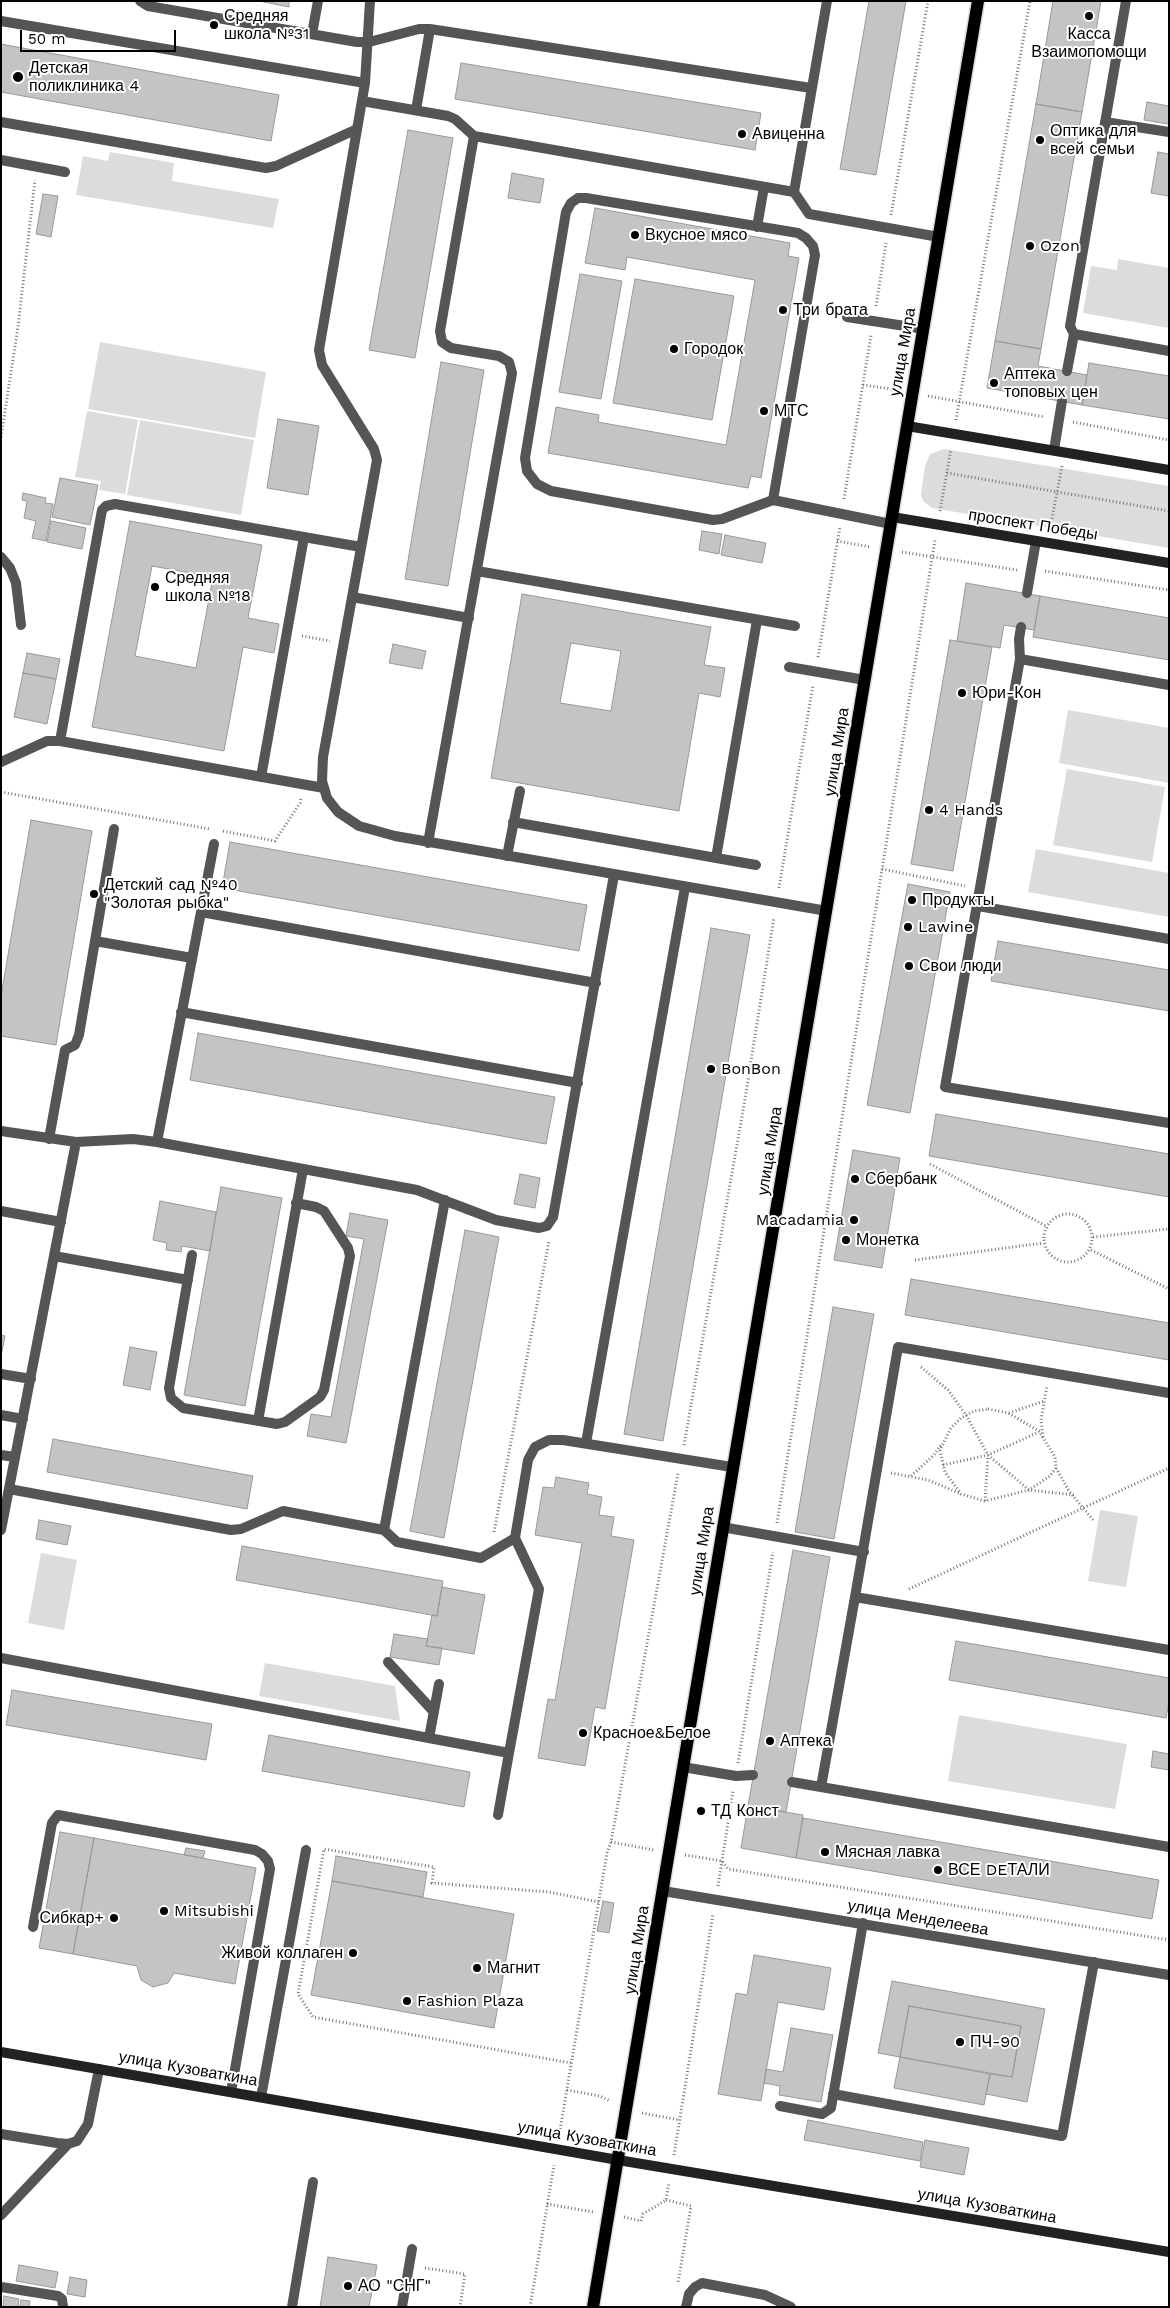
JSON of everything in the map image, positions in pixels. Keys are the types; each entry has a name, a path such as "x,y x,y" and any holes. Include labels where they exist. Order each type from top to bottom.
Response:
{"main road":[{"name":"улица Мира","path":"593,2307 978,1"},
{"path":"907,426 1169,470"},
{"name":"проспект Победы","path":"892,520 938,525 1169,563"},
{"name":"улица Кузоваткина","path":"1,2052 618,2160 1169,2252"}],"street":[{"path":"140,1 148,6 368,42 419,29 430,29 811,88"},
{"path":"312,34 318,1"},
{"path":"370,1 365,83 319,350 322,365 374,449 376,460 324,757 322,781 327,798 338,812 359,826 428,843 827,911"},
{"path":"827,1 794,192 809,214 939,237"},
{"path":"1067,371 1074,334 1070,326 1126,1"},
{"path":"1,21 365,83"},
{"path":"416,110 430,29"},
{"path":"362,101 416,110 454,119 474,136 794,192"},
{"path":"1,122 266,168 276,166 357,128"},
{"path":"1105,122 1169,132"},
{"path":"428,843 512,373 509,362 499,356 451,348 442,342 440,331 474,136"},
{"path":"1,160 65,172"},
{"path":"757,227 764,187"},
{"path":"773,500 815,255 813,246 798,233 578,198 571,203 566,212 525,458 527,471 536,484 551,491 713,520 722,519 773,500 842,515 892,520"},
{"path":"847,316 924,329"},
{"path":"1074,334 1169,350"},
{"path":"1059,452 1059,420 1062,401"},
{"path":"60,741 100,520 106,506 115,504 361,547"},
{"path":"261,777 304,537"},
{"path":"1027,593 1036,541"},
{"path":"1,557 10,568 16,583 21,625"},
{"path":"478,571 796,626"},
{"path":"352,597 469,618"},
{"path":"716,858 757,620"},
{"path":"1021,628 1019,639 1020,659 945,1087 1169,1123"},
{"path":"1020,659 1169,686"},
{"path":"789,667 865,680"},
{"path":"1,762 47,741 60,741 324,788"},
{"path":"507,856 520,791"},
{"path":"513,822 756,865"},
{"path":"49,1139 65,1050 75,1045 79,1035 114,829"},
{"path":"157,1142 214,844"},
{"path":"1,1131 76,1142 133,1139 157,1142 417,1190 496,1220 539,1228 547,1226 553,1217 614,875"},
{"path":"586,1443 685,887"},
{"path":"978,906 1169,939"},
{"path":"201,912 596,983"},
{"path":"95,941 192,958"},
{"path":"181,1012 578,1083"},
{"path":"1,1530 76,1142"},
{"path":"258,1420 303,1169"},
{"path":"384,1530 445,1200"},
{"path":"192,1255 169,1388 171,1398 183,1408 277,1424 285,1422 320,1397 324,1390 350,1256 348,1248 324,1211 316,1207 296,1203"},
{"path":"1,1211 61,1222"},
{"path":"54,1256 188,1280"},
{"path":"821,1787 864,1552 898,1347 1169,1393"},
{"path":"1,1374 31,1379"},
{"path":"1,1415 23,1419"},
{"path":"498,1815 539,1589 515,1538 528,1460 535,1447 549,1440 586,1443 732,1467"},
{"path":"1,1455 15,1457"},
{"path":"9,1489 231,1530 241,1529 283,1511 384,1530 397,1542 470,1557 481,1558 489,1555 515,1538"},
{"path":"722,1527 864,1552"},
{"path":"855,1597 1169,1650"},
{"path":"1,1658 509,1753"},
{"path":"388,1662 434,1712"},
{"path":"430,1738 440,1684"},
{"path":"683,1767 736,1776 754,1775"},
{"path":"792,1782 1169,1847"},
{"path":"33,1927 52,1823 58,1815 255,1850 262,1854 268,1861 270,1869 230,2092"},
{"path":"261,2097 306,1850"},
{"name":"улица Менделеева","path":"663,1891 1169,1975"},
{"path":"780,2106 825,2113 831,2108 863,1923"},
{"path":"833,2094 1062,2136 1094,1962"},
{"path":"1,2215 68,2144 82,2136 88,2124 99,2069"},
{"path":"1,2134 68,2144"},
{"path":"292,2307 313,2182"},
{"path":"402,2307 412,2249"},
{"path":"686,2307 689,2294 694,2287 702,2283 764,2295 791,2307"},
{"path":"1,2286 58,2296 62,2299 63,2307"}],"path":[{"path":"530,2307 599,1902 744,1105 776,902 928,1"},
{"path":"666,2200 932,557 1030,1"},
{"path":"1,437 18,327 37,167"},
{"path":"863,384 1059,420"},
{"path":"1169,440 1070,422 1059,452 1057,492 1042,571 1169,590"},
{"path":"947,474 1169,511"},
{"path":"837,541 1011,570 1031,571"},
{"path":"286,633 344,644"},
{"path":"882,869 968,887"},
{"path":"930,1164 1046,1226"},
{"path":"1074,1214 1087,1222 1093,1237 1090,1250 1080,1261 1064,1263 1051,1256 1043,1242 1046,1226 1058,1216 1074,1214"},
{"path":"489,1555 553,1217"},
{"path":"1093,1237 1169,1229"},
{"path":"915,1260 1043,1242"},
{"path":"1090,1250 1169,1289"},
{"path":"921,1366 948,1390 966,1415 988,1455 1029,1490 1074,1496"},
{"path":"1043,1437 1041,1420 1049,1373"},
{"path":"1008,1413 1044,1401"},
{"path":"961,1494 945,1472 940,1450 951,1428 966,1415 988,1409 1008,1413 1039,1432 1043,1437 1055,1457 1056,1468 1074,1496 1094,1521"},
{"path":"943,1465 988,1455 1039,1432"},
{"path":"910,1477 934,1455 946,1439"},
{"path":"985,1501 988,1455"},
{"path":"878,1471 928,1480 961,1494 985,1501 1029,1490 1050,1476 1056,1468"},
{"path":"883,1602 1169,1468"},
{"path":"571,2063 313,2017 298,1994 324,1849 434,1867 432,1883 549,1892 599,1902"},
{"path":"728,1869 1169,1940"},
{"path":"547,2204 641,2220 643,2214 666,2200 691,2206 677,2289"},
{"path":"410,2265 466,2274 460,2307"}],"shaded area":[{"path":"110,152 174,163 172,181 279,199 273,228 76,195 83,156 108,161"},
{"path":"1118,259 1169,268 1169,328 1083,313 1091,266 1117,270"},
{"path":"100,342 266,372 255,438 88,409"},
{"path":"87,411 138,420 125,494 99,490 101,481 75,477"},
{"path":"140,420 254,440 241,515 127,495"},
{"path":"944,449 1169,486 1169,548 932,508 923,501 921,494 925,466 930,454"},
{"path":"1068,710 1169,728 1169,783 1059,763"},
{"path":"1067,769 1165,787 1152,862 1053,845"},
{"path":"1036,849 1169,873 1169,917 1028,892"},
{"path":"1100,1510 1138,1516 1126,1587 1088,1581"},
{"path":"41,1553 77,1560 64,1630 28,1623"},
{"path":"265,1663 395,1686 400,1721 259,1696"},
{"path":"959,1715 1127,1744 1115,1809 948,1781"}],"building":[{"path":"259,1 289,1 289,7"},
{"path":"869,1 906,1 876,175 840,169"},
{"path":"1053,1 1101,1 1082,112 1036,104"},
{"path":"1,44 279,95 271,141 1,92"},
{"path":"461,63 761,113 755,150 455,99"},
{"path":"1147,102 1169,106 1169,124 1144,120"},
{"path":"1036,104 1082,112 1041,349 995,341"},
{"path":"408,130 453,138 415,358 369,350"},
{"path":"1158,152 1169,154 1169,196 1151,193"},
{"path":"512,173 544,179 540,203 508,198"},
{"path":"43,194 58,196 51,237 36,234"},
{"path":"595,208 790,243 788,256 799,258 761,478 751,476 748,488 548,453 556,407 599,415 598,422 726,445 755,280 627,257 625,270 585,263"},
{"path":"580,274 622,281 601,399 559,392"},
{"name":"Городок","path":"635,279 734,296 712,420 613,403"},
{"path":"995,341 1041,349 1038,366 1087,375 1082,405 987,388"},
{"path":"441,362 484,370 448,586 405,579"},
{"path":"1089,363 1169,376 1169,419 1082,405"},
{"path":"278,419 319,426 308,495 267,488"},
{"path":"60,478 98,485 90,525 52,517"},
{"path":"23,493 46,498 45,503 53,504 46,541 32,538 36,521 24,518 27,501 22,500"},
{"path":"51,521 86,528 82,549 47,542"},
{"path":"130,521 262,545 248,618 279,624 274,653 243,647 224,751 92,727","holes":["152,566 213,577 196,668 135,656"]},
{"path":"702,531 722,534 719,554 699,550"},
{"path":"725,535 766,543 762,563 721,555"},
{"path":"966,583 1040,596 1034,630 1004,625 1000,648 957,641"},
{"path":"522,594 711,627 704,665 725,668 720,697 699,693 679,811 491,778","holes":["571,643 621,651 611,711 560,703"]},
{"path":"1040,596 1169,618 1169,660 1033,637"},
{"path":"950,640 992,647 953,871 911,864"},
{"path":"393,644 426,651 422,669 389,663"},
{"path":"27,653 60,659 56,679 23,673"},
{"path":"23,673 56,679 47,724 14,717"},
{"path":"31,820 92,831 56,1045 1,1036 1,996"},
{"path":"230,842 587,905 579,951 222,888"},
{"path":"908,884 950,892 910,1113 867,1105"},
{"path":"711,928 750,935 663,1441 624,1434"},
{"path":"998,941 1169,970 1169,1011 991,981"},
{"path":"198,1033 555,1097 546,1144 190,1080"},
{"path":"936,1114 1169,1154 1169,1197 929,1156"},
{"path":"853,1150 900,1158 882,1268 834,1260"},
{"path":"520,1174 540,1178 535,1208 514,1204"},
{"path":"221,1187 282,1198 245,1406 184,1395"},
{"path":"160,1201 216,1212 210,1251 182,1246 181,1252 166,1250 167,1243 153,1240"},
{"path":"350,1213 388,1220 346,1443 307,1436 311,1414 331,1417 364,1239 346,1236"},
{"path":"465,1230 499,1237 444,1538 410,1531"},
{"path":"911,1279 1169,1323 1169,1360 905,1315"},
{"path":"833,1307 874,1314 834,1539 795,1532"},
{"path":"1,1335 5,1336 1,1356"},
{"path":"130,1347 157,1352 150,1390 123,1385"},
{"path":"53,1439 253,1476 247,1509 47,1472"},
{"path":"556,1477 589,1483 587,1494 602,1497 599,1515 614,1517 611,1536 634,1540 605,1709 595,1707 585,1766 538,1758 548,1699 555,1700 582,1543 535,1535 543,1487 554,1488"},
{"path":"39,1520 71,1526 67,1545 36,1539"},
{"path":"242,1546 443,1581 437,1616 236,1580"},
{"path":"793,1550 830,1557 786,1812 748,1806"},
{"path":"442,1587 485,1595 474,1654 426,1646 432,1615 437,1616"},
{"path":"394,1634 428,1639 426,1646 442,1648 439,1665 390,1657"},
{"path":"956,1641 1169,1678 1169,1702 1166,1718 949,1680"},
{"path":"12,1690 212,1724 206,1760 6,1725"},
{"path":"269,1735 470,1772 464,1807 262,1771"},
{"path":"1153,1751 1169,1754 1169,1770 1151,1767"},
{"path":"748,1806 803,1815 796,1858 741,1848"},
{"path":"803,1818 1159,1880 1152,1919 796,1858"},
{"path":"60,1832 94,1838 73,1954 39,1948"},
{"name":"Mitsubishi","path":"94,1838 256,1868 235,1984 174,1973 168,1983 153,1987 141,1980 137,1966 73,1954"},
{"path":"186,1848 205,1851 203,1858 184,1855"},
{"path":"336,1856 427,1872 423,1897 332,1881"},
{"path":"332,1881 514,1914 494,2028 311,1995"},
{"path":"603,1901 614,1903 609,1933 597,1931"},
{"path":"754,1955 831,1968 824,2010 778,2002 761,2101 718,2094 736,1993 747,1995"},
{"path":"892,1981 1045,2009 1027,2102 986,2094 990,2074 1012,2077 1021,2026 909,2006 900,2057 878,2053"},
{"name":"ПЧ-90","path":"909,2006 1021,2026 1012,2077 900,2057"},
{"path":"791,2028 833,2035 821,2102 779,2095 780,2086 764,2083 766,2069 783,2072"},
{"path":"900,2057 990,2074 984,2105 894,2088"},
{"path":"808,2120 923,2142 920,2161 804,2140"},
{"path":"925,2140 969,2148 964,2175 920,2167"},
{"name":"АО \"СНГ\"","path":"328,2257 377,2265 369,2307 320,2307"},
{"path":"19,2265 58,2272 55,2288 16,2281"},
{"path":"70,2277 87,2280 85,2297 67,2294"},
{"path":"4,2296 19,2299 18,2307 3,2307"},
{"path":"21,2300 30,2301 29,2307 20,2307"}],"place":[{"name":"Касса Взаимопомощи","path":"1089,16"},
{"name":"Средняя школа №31","path":"214,25"},
{"name":"Детская поликлиника 4","path":"18,77"},
{"name":"Авиценна","path":"742,134"},
{"name":"Оптика для всей семьи","path":"1040,140"},
{"name":"Вкусное мясо","path":"635,235"},
{"name":"Ozon","path":"1030,246"},
{"name":"Три брата","path":"783,310"},
{"name":"Городок","path":"674,349"},
{"name":"Аптека топовых цен","path":"994,383"},
{"name":"МТС","path":"764,411"},
{"name":"Средняя школа №18","path":"155,587"},
{"name":"Юри-Кон","path":"962,693"},
{"name":"4 Hands","path":"929,810"},
{"name":"Детский сад №40 \"Золотая рыбка\"","path":"94,894"},
{"name":"Продукты","path":"912,900"},
{"name":"Lawine","path":"908,927"},
{"name":"Свои люди","path":"909,966"},
{"name":"BonBon","path":"711,1069"},
{"name":"Сбербанк","path":"855,1179"},
{"name":"Macadamia","path":"854,1220"},
{"name":"Монетка","path":"846,1240"},
{"name":"Красное&Белое","path":"583,1733"},
{"name":"Аптека","path":"770,1741"},
{"name":"ТД Конст","path":"701,1811"},
{"name":"Мясная лавка","path":"825,1852"},
{"name":"ВСЕ DEТАЛИ","path":"938,1870"},
{"name":"Mitsubishi","path":"164,1911"},
{"name":"Сибкар+","path":"114,1918"},
{"name":"Живой коллаген","path":"353,1953"},
{"name":"Магнит","path":"477,1968"},
{"name":"Fashion Plaza","path":"407,2001"},
{"name":"ПЧ-90","path":"960,2042"},
{"name":"АО \"СНГ\"","path":"348,2286"}]}
